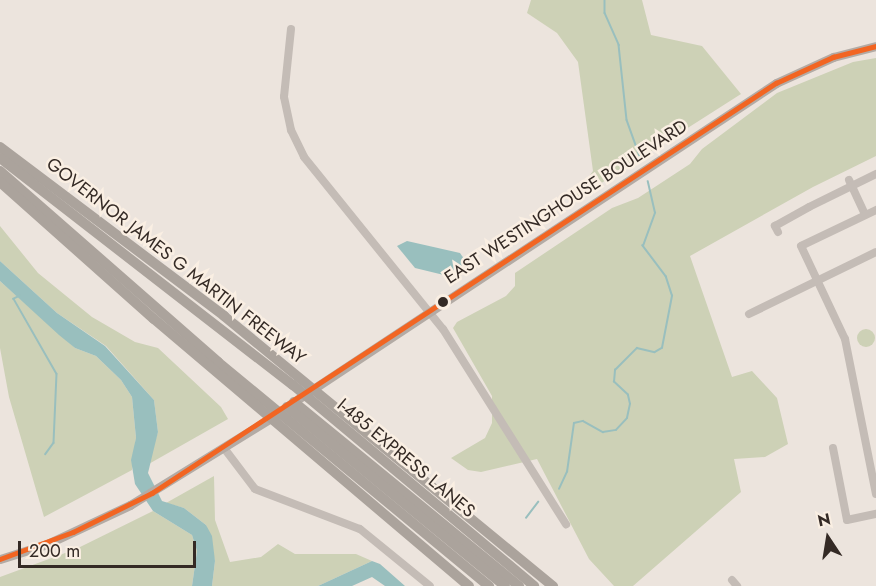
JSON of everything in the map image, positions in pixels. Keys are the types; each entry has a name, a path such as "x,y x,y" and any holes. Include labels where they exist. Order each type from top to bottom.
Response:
{"highway":[{"name":"GOVERNOR JAMES G MARTIN FREEWAY","path":"0,147 111,230 324,404 553,586"},
{"path":"0,158 189,303 298,382"},
{"path":"0,171 263,406"},
{"path":"0,182 263,406 489,586"},
{"path":"111,230 189,303"},
{"path":"291,404 505,586"},
{"path":"291,404 519,586"},
{"name":"I-485 EXPRESS LANES","path":"324,404 534,586"},
{"path":"291,428 469,586"}],"main road":[{"name":"EAST WESTINGHOUSE BOULEVARD","path":"0,559 106,517 171,482 776,83 833,57 876,46"}],"street":[{"path":"291,29 284,97 296,143 318,178 430,312 566,524"},
{"path":"778,232 775,226 850,183 876,174"},
{"path":"850,183 865,215"},
{"path":"876,210 801,246 845,339 873,466 876,494"},
{"path":"748,314 876,252"},
{"path":"224,448 255,489 360,529 430,586"},
{"path":"833,448 847,520 876,514"}],"green space":[{"path":"531,0 642,0 651,35 702,46 741,94 570,203 593,171 578,62 557,33 527,13"},
{"path":"876,58 876,156 813,187 690,256 732,377 752,371 777,398 788,444 765,457 734,459 741,492 633,586 614,586 589,559 537,459 481,472 468,470 451,458 485,438 492,423 492,396 453,328 457,322 506,296 515,286 515,273 612,208 638,198 690,164 702,149 777,93 853,62"},
{"path":"0,226 38,273 92,317 135,342 158,348 221,407 228,419 147,465 158,432 154,400 106,346 57,313 0,261"},
{"path":"0,281 75,348 96,356 121,380 132,397 136,438 132,470 44,517 9,397 0,348"},
{"path":"866,329 872,332 875,338 872,344 866,347 860,344 857,338 860,332"},
{"path":"214,476 215,520 230,562 261,557 278,544 295,554 356,554 372,561 318,586 212,586 215,561 206,525 184,508 166,503"},
{"path":"153,511 192,535 197,551 192,586 0,586 0,577 76,549"}],"water":[{"path":"407,241 460,253 467,263 448,276 415,268 397,246"},
{"path":"0,261 57,313 105,346 154,400 158,432 148,473 162,501 184,508 206,525 212,536 215,561 212,586 192,586 197,551 192,535 153,511 135,484 131,460 136,438 132,397 121,380 96,356 75,348 59,335 0,281"},
{"path":"372,561 380,564 405,586 385,586 372,577 352,586 318,586"}],"waterway":[{"path":"605,0 605,13 619,45 627,120 641,159"},
{"path":"559,489 567,472 574,423 583,421 603,432 616,430 627,418 630,404 628,395 614,382 615,370 637,348 655,352 662,348 672,296 666,277 643,246 655,213 648,182"},
{"path":"20,296 14,299 57,374 54,443 46,454"},
{"path":"526,518 538,502"}],"transit line":[{"path":"0,559 73,532 152,493 776,83 833,57 876,46"}]}
